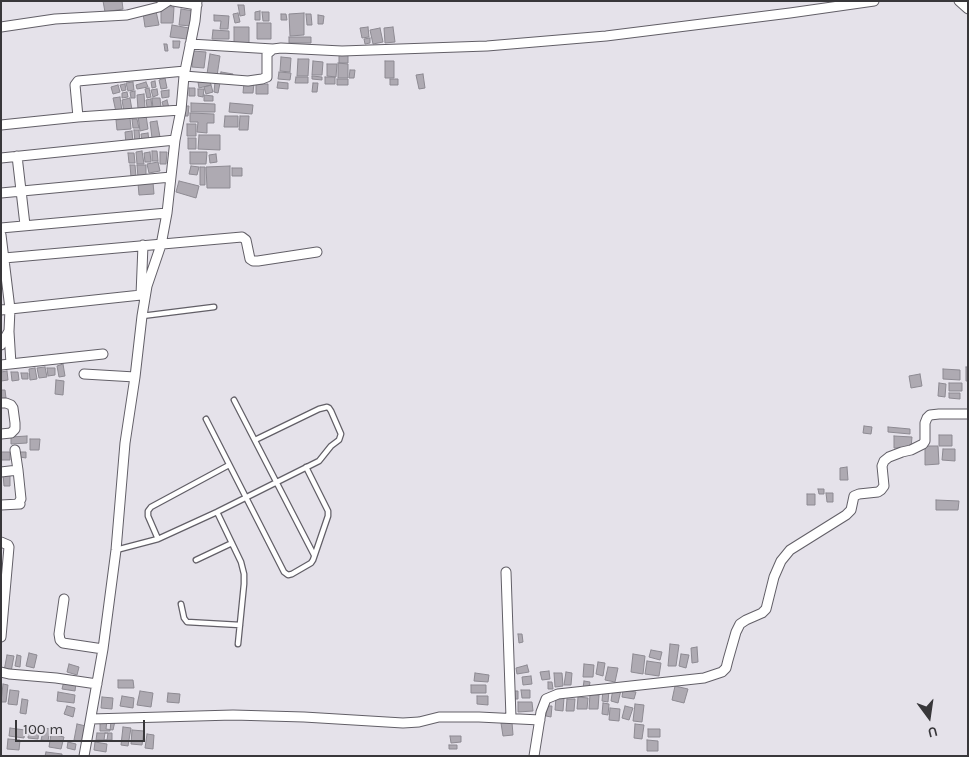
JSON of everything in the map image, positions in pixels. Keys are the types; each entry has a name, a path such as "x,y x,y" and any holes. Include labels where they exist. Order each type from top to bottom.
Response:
{"street":[{"path":"1,27 55,19 127,15 159,7 168,1"},
{"path":"143,296 161,245 181,110 184,74 197,3 174,1"},
{"path":"190,44 342,51 487,46 606,36 874,1"},
{"path":"959,1 968,9"},
{"path":"78,117 75,85 78,82 184,74 248,81 262,79 267,76 268,54 273,49"},
{"path":"1,125 78,117 181,110"},
{"path":"1,158 176,140"},
{"path":"18,156 25,225"},
{"path":"1,192 171,177"},
{"path":"1,228 166,212"},
{"path":"1,236 9,331 6,364 103,354"},
{"path":"4,258 242,238 246,240 250,259 253,261 317,252"},
{"path":"84,756 103,649 116,550 125,443 142,316 143,246"},
{"path":"6,309 143,296"},
{"path":"1,345 9,331"},
{"path":"84,374 135,376"},
{"path":"1,403 11,405 15,423 11,434 1,434"},
{"path":"534,756 541,712 546,699 558,694 704,678 722,672 726,668 740,624 766,609 777,569 790,550 846,515 850,510 854,496 881,490 884,486 882,466 884,462 889,457 923,444 925,441 925,423 930,415 968,414"},
{"path":"1,505 20,504 15,450"},
{"path":"1,472 18,470"},
{"path":"1,542 9,547 1,637"},
{"path":"506,572 511,718"},
{"path":"64,599 58,634 60,640 63,643 103,649"},
{"path":"1,672 97,684"},
{"path":"91,719 233,715 403,723 419,722 439,717 479,716 540,720"}],"lane":[{"path":"142,316 214,307"},
{"path":"234,400 314,556"},
{"path":"116,550 158,539 246,498 319,460 339,440 341,434 340,428 327,407 319,408 255,440"},
{"path":"206,419 284,572 288,575 311,563 328,516 328,511 306,467"},
{"path":"158,539 148,516 148,511 151,507 229,465"},
{"path":"217,512 242,562 244,574 238,644"},
{"path":"196,560 232,543"},
{"path":"181,604 184,618 187,622 240,625"}],"building":[{"path":"103,1 122,1 123,9 105,12"},
{"path":"238,5 244,5 245,15 240,16"},
{"path":"161,6 174,7 173,23 161,23"},
{"path":"181,9 194,11 192,26 179,25"},
{"path":"156,11 159,25 145,27 143,13"},
{"path":"260,11 260,20 255,20 255,12"},
{"path":"262,12 269,12 269,21 263,21"},
{"path":"238,13 240,22 235,23 233,14"},
{"path":"304,13 304,35 290,36 289,14"},
{"path":"281,14 286,14 287,20 281,20"},
{"path":"306,14 311,14 312,25 307,25"},
{"path":"214,15 229,16 228,29 220,29 221,21 214,21"},
{"path":"318,15 324,16 323,24 318,24"},
{"path":"257,23 271,23 271,39 257,39"},
{"path":"172,25 189,28 187,39 170,37"},
{"path":"234,27 249,27 249,44 234,44"},
{"path":"368,27 369,37 362,38 360,28"},
{"path":"393,27 395,42 385,43 384,28"},
{"path":"380,28 383,42 373,44 370,30"},
{"path":"213,30 229,31 229,39 212,39"},
{"path":"289,37 311,37 311,43 289,43"},
{"path":"370,38 370,43 365,44 364,39"},
{"path":"173,41 180,41 179,48 173,48"},
{"path":"164,44 167,44 168,51 165,51"},
{"path":"193,51 206,52 204,68 192,67"},
{"path":"210,54 220,56 217,76 207,74"},
{"path":"339,55 348,55 348,63 339,63"},
{"path":"281,57 291,58 290,72 280,71"},
{"path":"298,59 309,59 308,76 297,76"},
{"path":"313,61 323,62 322,75 312,75"},
{"path":"385,61 394,61 394,78 385,78"},
{"path":"338,63 348,64 348,78 338,78"},
{"path":"327,64 337,64 336,77 327,76"},
{"path":"350,70 355,70 354,78 349,78"},
{"path":"221,72 233,74 232,79 220,76"},
{"path":"279,72 291,73 290,80 278,79"},
{"path":"423,74 425,88 419,89 416,75"},
{"path":"312,76 322,77 322,80 312,79"},
{"path":"296,77 308,77 308,83 295,83"},
{"path":"325,77 335,77 335,84 325,84"},
{"path":"165,78 167,88 161,89 159,80"},
{"path":"209,79 211,85 199,88 198,82"},
{"path":"337,79 348,79 348,85 337,85"},
{"path":"390,79 398,79 398,85 390,85"},
{"path":"155,81 156,87 152,88 151,82"},
{"path":"133,82 134,90 128,91 126,83"},
{"path":"146,82 148,87 137,89 136,85"},
{"path":"215,82 220,83 218,93 214,92"},
{"path":"244,82 254,83 253,93 243,93"},
{"path":"278,82 288,83 288,89 277,88"},
{"path":"313,83 318,83 317,92 312,92"},
{"path":"125,84 126,90 122,91 120,85"},
{"path":"256,84 268,84 268,94 256,94"},
{"path":"118,85 120,92 113,94 111,87"},
{"path":"211,85 213,92 206,94 204,87"},
{"path":"149,88 151,97 147,98 145,89"},
{"path":"189,88 195,88 195,96 189,96"},
{"path":"157,89 158,95 153,97 151,90"},
{"path":"198,89 204,89 203,97 198,96"},
{"path":"169,90 169,97 162,98 161,91"},
{"path":"135,91 135,98 131,98 130,92"},
{"path":"127,92 128,97 122,98 122,93"},
{"path":"144,94 145,108 138,109 137,95"},
{"path":"204,95 213,96 213,101 204,101"},
{"path":"120,97 122,111 116,112 113,98"},
{"path":"130,98 132,110 124,112 122,100"},
{"path":"152,98 160,98 161,108 153,109"},
{"path":"151,99 152,107 147,107 146,100"},
{"path":"167,100 169,108 164,109 162,102"},
{"path":"191,103 215,104 215,112 191,112"},
{"path":"230,103 253,105 252,114 229,112"},
{"path":"185,106 189,106 188,116 185,116"},
{"path":"190,113 214,114 214,123 207,123 207,133 197,132 198,122 190,122"},
{"path":"146,115 148,129 140,131 138,116"},
{"path":"225,116 238,116 238,127 224,127"},
{"path":"240,116 249,116 248,130 239,130"},
{"path":"130,118 131,129 117,130 116,120"},
{"path":"132,119 137,119 139,128 133,128"},
{"path":"157,121 160,137 152,138 150,122"},
{"path":"187,124 196,124 196,136 187,136"},
{"path":"134,130 139,130 140,143 135,143"},
{"path":"132,131 133,143 126,144 125,132"},
{"path":"148,133 149,141 142,142 141,134"},
{"path":"199,135 220,135 220,150 198,149"},
{"path":"188,138 196,138 196,149 188,149"},
{"path":"142,151 144,164 137,164 136,152"},
{"path":"152,151 157,151 158,161 152,161"},
{"path":"150,152 151,162 145,162 144,153"},
{"path":"160,152 167,152 166,164 160,164"},
{"path":"190,152 207,152 206,164 190,164"},
{"path":"128,153 134,153 135,163 129,163"},
{"path":"216,154 217,162 210,163 209,155"},
{"path":"158,162 160,171 149,173 147,164"},
{"path":"130,165 135,165 136,177 131,177"},
{"path":"137,165 146,165 146,177 138,177"},
{"path":"191,166 199,167 197,175 189,174"},
{"path":"230,166 230,188 207,188 206,167"},
{"path":"200,167 205,167 205,185 200,185"},
{"path":"232,168 242,168 242,176 232,176"},
{"path":"179,181 199,186 196,198 176,192"},
{"path":"153,182 154,194 139,195 138,183"},
{"path":"63,364 65,376 59,377 57,366"},
{"path":"45,367 47,377 39,378 37,368"},
{"path":"966,367 968,367 968,381 966,381"},
{"path":"35,368 37,379 30,380 29,369"},
{"path":"47,368 55,368 55,375 48,376"},
{"path":"943,369 960,370 960,380 943,379"},
{"path":"7,371 8,380 1,381 1,372"},
{"path":"11,372 18,372 19,380 12,381"},
{"path":"21,373 28,373 28,379 22,379"},
{"path":"920,374 922,386 911,388 909,376"},
{"path":"56,380 64,381 63,395 55,394"},
{"path":"939,383 946,384 945,397 938,396"},
{"path":"949,383 962,383 962,391 949,391"},
{"path":"1,390 5,390 6,398 1,399"},
{"path":"949,393 960,393 960,399 949,398"},
{"path":"864,426 872,427 871,434 863,433"},
{"path":"888,427 910,429 910,434 888,432"},
{"path":"939,435 952,435 952,446 939,446"},
{"path":"27,436 27,443 11,444 11,437"},
{"path":"894,436 912,437 911,448 894,448"},
{"path":"30,439 40,439 39,450 30,450"},
{"path":"925,446 938,446 939,464 925,465"},
{"path":"943,449 955,449 955,461 942,460"},
{"path":"1,452 10,452 10,460 1,460"},
{"path":"20,452 26,452 26,458 20,457"},
{"path":"847,467 848,480 840,480 840,468"},
{"path":"10,473 10,486 4,486 3,474"},
{"path":"818,489 824,489 824,494 819,494"},
{"path":"826,493 833,493 833,502 827,502"},
{"path":"807,494 815,494 815,505 807,505"},
{"path":"936,500 959,501 958,510 936,510"},
{"path":"518,634 522,634 523,642 519,643"},
{"path":"670,644 679,645 676,666 668,666"},
{"path":"697,647 698,662 692,663 691,648"},
{"path":"651,650 662,652 660,660 649,657"},
{"path":"29,653 37,655 34,668 26,666"},
{"path":"633,654 645,656 643,674 631,672"},
{"path":"681,654 689,655 686,668 679,666"},
{"path":"7,655 14,656 11,672 4,671"},
{"path":"17,655 21,656 20,667 15,666"},
{"path":"647,661 661,663 659,676 645,674"},
{"path":"598,662 605,663 603,676 596,674"},
{"path":"69,664 79,667 77,675 67,672"},
{"path":"584,664 594,665 593,677 583,677"},
{"path":"527,665 529,672 517,674 516,668"},
{"path":"608,667 618,668 615,682 605,680"},
{"path":"549,671 550,679 542,680 540,672"},
{"path":"566,672 572,673 571,685 564,685"},
{"path":"475,673 489,675 488,682 474,681"},
{"path":"554,673 562,673 563,686 555,687"},
{"path":"531,676 532,684 523,685 522,677"},
{"path":"118,680 133,680 134,688 118,688"},
{"path":"64,681 76,683 75,691 62,689"},
{"path":"584,681 590,682 589,689 583,688"},
{"path":"548,682 552,682 553,689 548,689"},
{"path":"3,684 8,685 6,702 1,702"},
{"path":"471,685 486,685 486,693 471,693"},
{"path":"675,686 688,689 684,703 672,700"},
{"path":"613,688 621,690 618,703 611,701"},
{"path":"10,690 19,691 17,705 8,704"},
{"path":"521,690 530,690 530,698 522,698"},
{"path":"603,690 609,690 608,702 602,701"},
{"path":"623,690 636,692 634,699 622,697"},
{"path":"140,691 153,693 151,707 137,705"},
{"path":"513,691 518,691 518,699 513,699"},
{"path":"58,692 75,695 74,703 57,701"},
{"path":"168,693 180,694 179,703 167,702"},
{"path":"590,694 599,695 598,709 589,709"},
{"path":"122,696 134,698 133,708 120,706"},
{"path":"477,696 488,696 488,705 477,704"},
{"path":"102,697 113,698 112,709 101,708"},
{"path":"556,697 564,698 563,711 555,710"},
{"path":"578,697 588,698 587,709 577,709"},
{"path":"22,699 28,700 26,714 20,713"},
{"path":"567,699 575,699 574,711 566,711"},
{"path":"518,702 532,702 533,711 518,712"},
{"path":"603,703 609,704 608,715 602,714"},
{"path":"635,704 644,705 642,722 633,721"},
{"path":"67,706 75,708 73,717 64,714"},
{"path":"547,706 552,706 551,717 546,716"},
{"path":"625,706 633,708 629,720 622,718"},
{"path":"610,708 620,709 619,721 609,720"},
{"path":"100,720 111,721 110,731 100,731"},
{"path":"107,720 115,721 113,730 106,729"},
{"path":"512,722 513,735 503,736 501,723"},
{"path":"77,724 86,726 82,742 74,740"},
{"path":"635,724 644,725 642,739 634,738"},
{"path":"123,727 131,728 128,746 121,745"},
{"path":"10,728 25,730 24,738 9,736"},
{"path":"44,728 50,729 48,741 41,740"},
{"path":"29,729 39,731 38,739 28,738"},
{"path":"648,729 660,729 660,737 648,737"},
{"path":"132,730 144,731 142,745 131,744"},
{"path":"97,733 108,733 107,740 96,740"},
{"path":"105,733 112,733 112,740 104,740"},
{"path":"51,734 64,737 61,749 49,747"},
{"path":"147,734 154,735 153,749 145,748"},
{"path":"450,736 461,736 461,742 451,743"},
{"path":"8,739 20,740 19,750 7,749"},
{"path":"647,740 658,741 658,751 647,751"},
{"path":"68,742 76,744 75,750 67,748"},
{"path":"95,742 107,744 106,752 94,750"},
{"path":"449,745 457,745 457,749 449,749"},
{"path":"46,752 62,754 62,756 45,756"}]}
